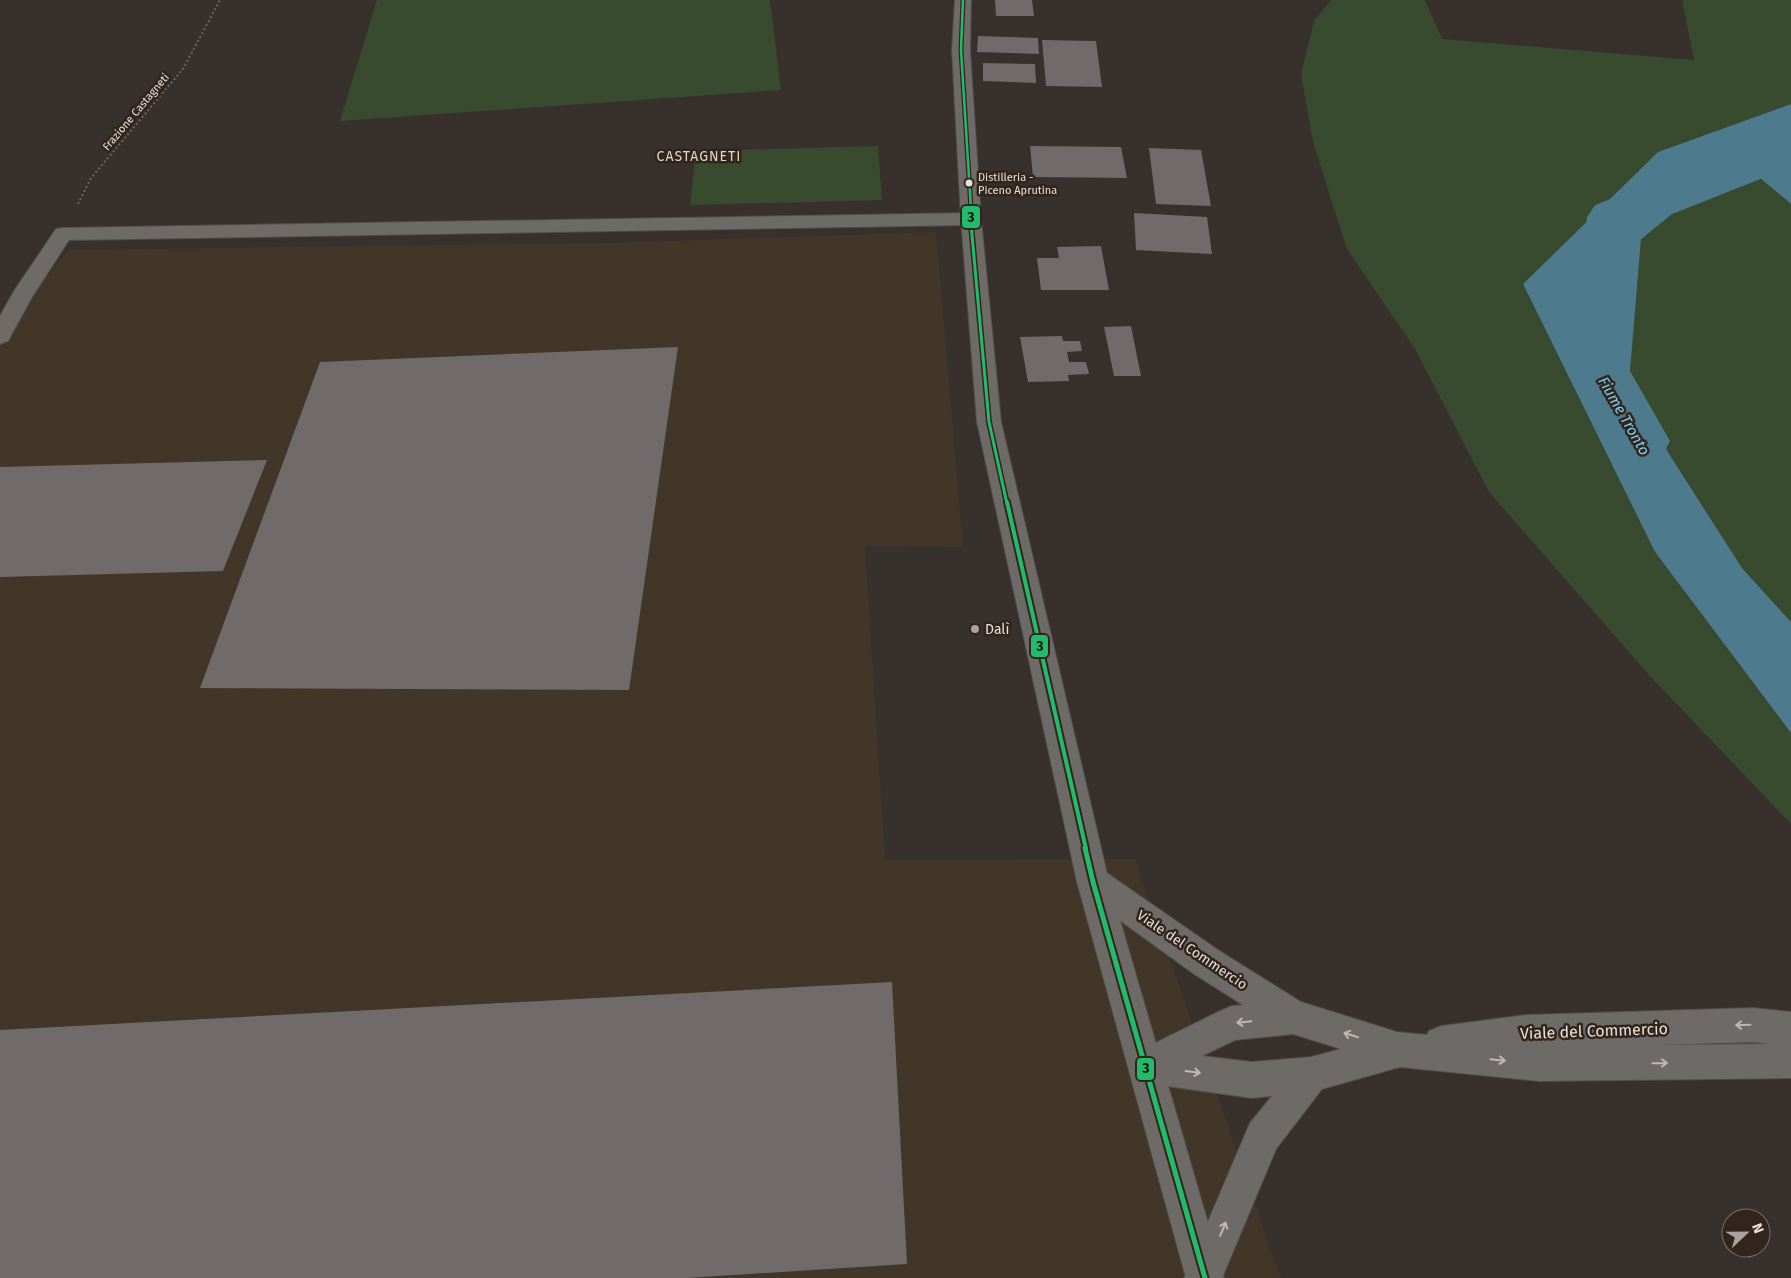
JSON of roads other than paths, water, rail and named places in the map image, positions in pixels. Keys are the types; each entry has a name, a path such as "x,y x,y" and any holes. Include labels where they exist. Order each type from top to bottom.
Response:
{"main road":[{"path":"963,0 961,50 971,219 990,422 1094,882 1204,1277"}],"street":[{"path":"0,336 22,296 63,234 971,219"},
{"name":"Viale del Commercio","path":"1094,882 1206,962 1293,1017 1397,1049 1539,1064 1791,1061"},
{"name":"Viale del Commercio","path":"1145,1066 1232,1023 1293,1017"},
{"name":"Viale del Commercio","path":"1145,1066 1252,1080 1311,1075 1397,1049 1526,1032 1753,1025 1791,1029"},
{"path":"1204,1277 1263,1136 1311,1075"}],"water":[{"path":"1791,104 1791,204 1746,166 1717,177 1610,265 1601,347 1742,568 1791,622 1791,733 1655,552 1523,284 1658,152"}],"waterway":[{"name":"Fiume Tronto","path":"1637,441 1598,371 1615,217 1791,148"}],"place":[{"name":"Distilleria - Piceno Aprutina","path":"969,183"},
{"name":"Dalì","path":"975,629"}],"district":[{"name":"CASTAGNETI","path":"699,156"}]}
